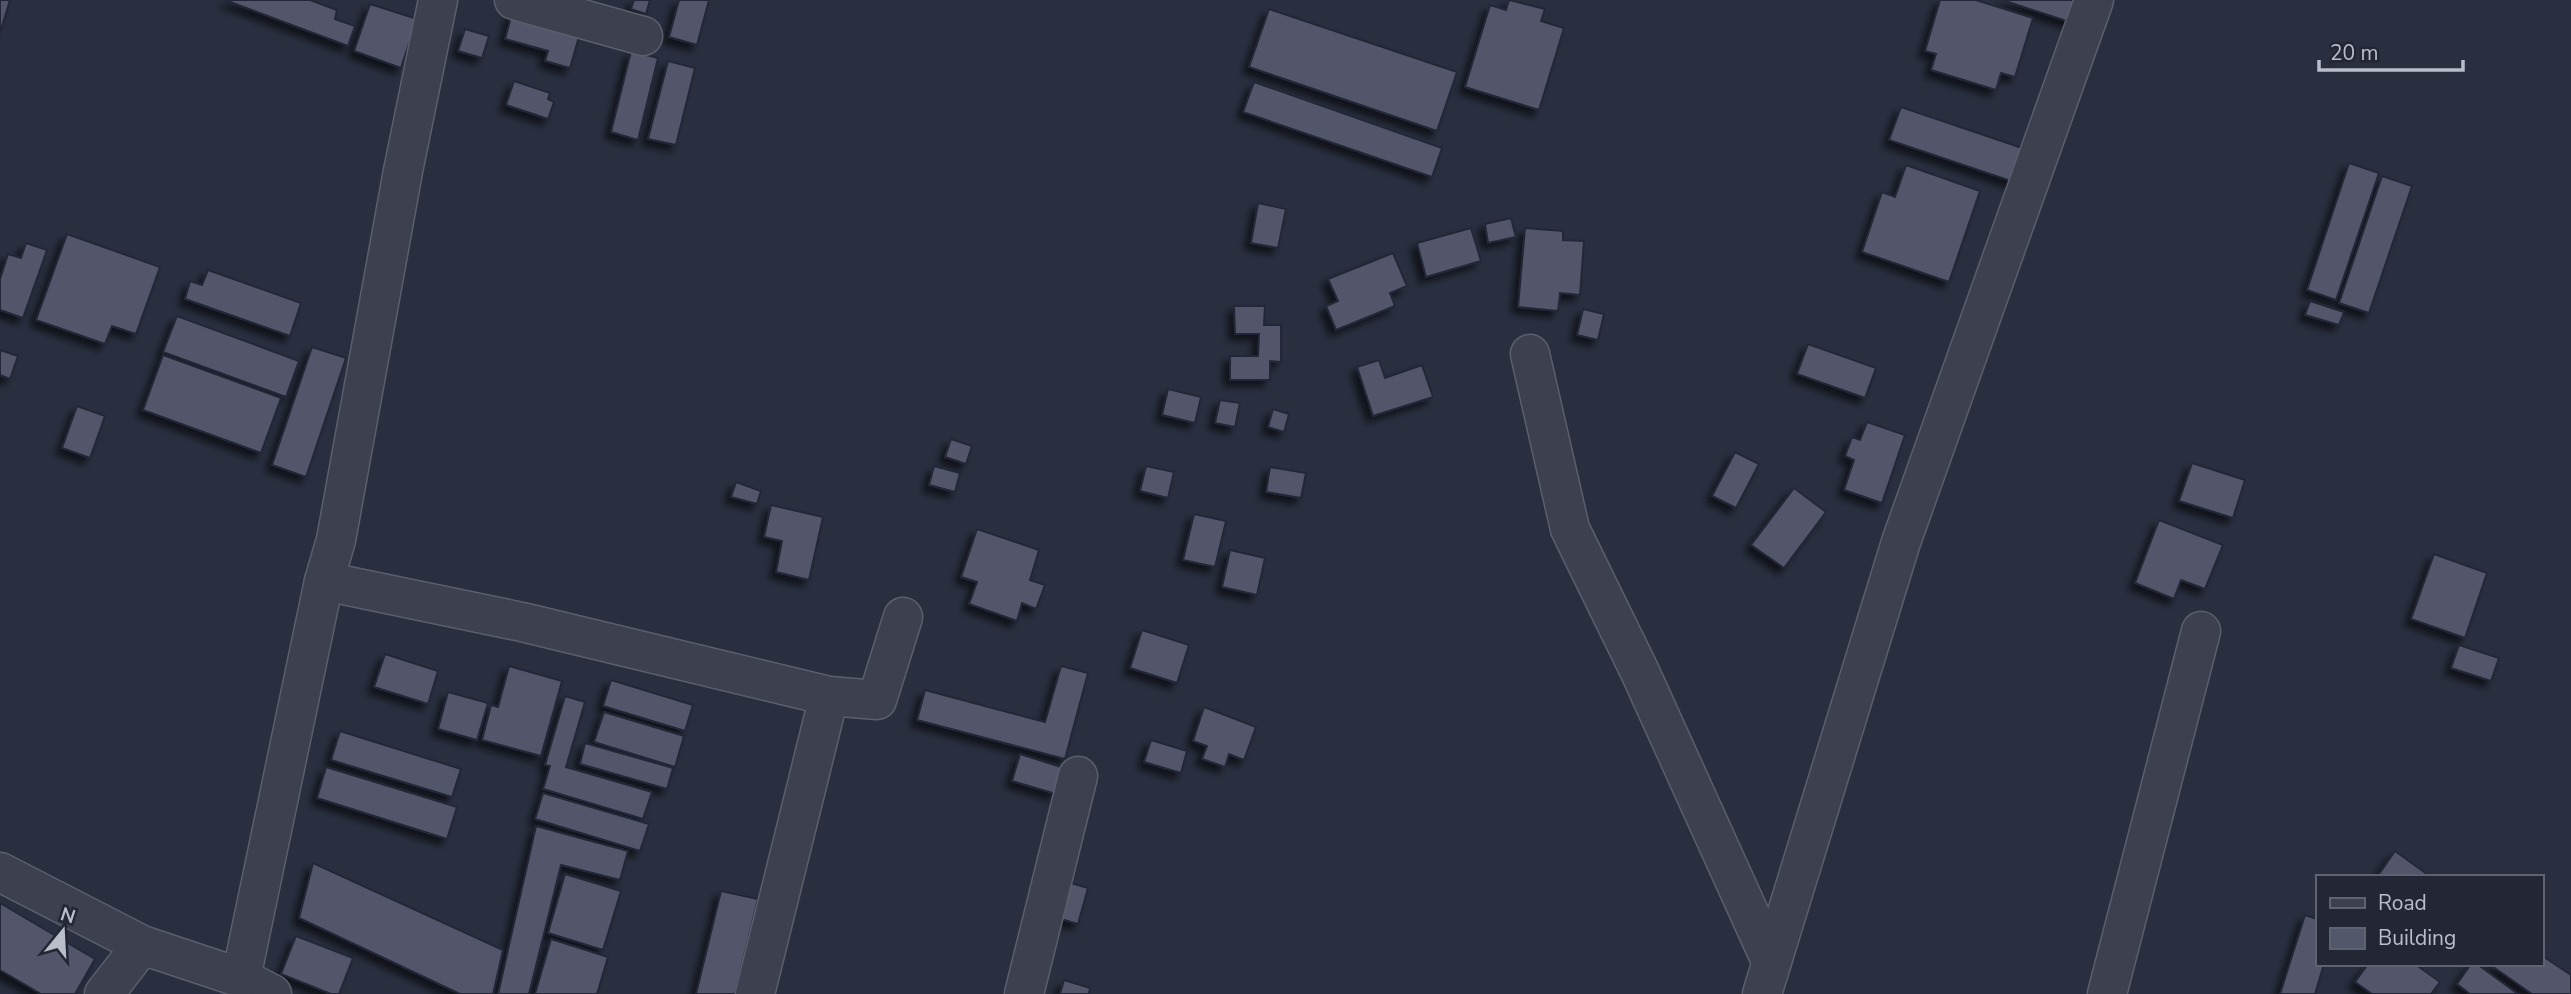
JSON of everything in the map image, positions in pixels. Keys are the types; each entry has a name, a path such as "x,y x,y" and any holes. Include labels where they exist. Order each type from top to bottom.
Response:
{"street":[{"path":"0,872 142,945 256,986 324,581 336,540 438,0"},
{"path":"514,0 643,36"},
{"path":"1767,978 1901,542 2094,0"},
{"path":"1530,354 1570,529 1640,672 1767,978"},
{"path":"324,581 547,628 829,696 877,700 903,617"},
{"path":"2107,994 2201,631"},
{"path":"755,994 829,696"},
{"path":"1024,994 1078,776"},
{"path":"104,994 142,945"}],"building":[{"path":"0,0 10,0 0,33"},
{"path":"225,0 310,0 337,10 335,19 355,26 348,46"},
{"path":"634,0 650,0 646,14 631,9"},
{"path":"679,0 709,0 697,45 669,37"},
{"path":"1509,0 1545,9 1541,21 1564,28 1539,110 1465,87 1490,5 1506,10"},
{"path":"1940,0 1976,0 2033,18 2015,77 2001,73 1996,90 1931,70 1936,54 1925,51"},
{"path":"2002,0 2084,0 2076,24"},
{"path":"370,4 417,19 401,68 354,51"},
{"path":"514,6 582,26 570,68 545,61 548,51 505,39"},
{"path":"1269,9 1457,72 1437,131 1249,67"},
{"path":"465,29 489,36 482,58 458,51"},
{"path":"631,51 658,58 638,140 611,132"},
{"path":"668,61 695,68 676,145 648,139"},
{"path":"514,81 550,93 548,99 554,102 548,119 506,105"},
{"path":"1254,82 1442,148 1432,177 1243,112"},
{"path":"1901,107 2028,150 2017,183 1889,140"},
{"path":"2349,163 2379,173 2336,300 2307,290"},
{"path":"1906,165 1980,191 1949,282 1862,252 1882,192 1895,197"},
{"path":"2382,176 2412,186 2369,313 2339,303"},
{"path":"1258,203 1286,209 1278,248 1251,243"},
{"path":"1511,218 1516,237 1488,243 1485,224"},
{"path":"1471,228 1481,261 1426,277 1417,243"},
{"path":"1525,228 1563,231 1563,240 1584,241 1580,295 1560,293 1558,311 1518,307"},
{"path":"67,234 160,267 136,334 112,326 105,344 36,320"},
{"path":"26,243 47,250 23,318 0,310 0,279 8,254 21,258"},
{"path":"1393,253 1407,286 1390,293 1395,306 1336,330 1326,306 1338,301 1328,279"},
{"path":"208,270 301,303 290,336 185,299 190,281 202,285"},
{"path":"2310,301 2344,312 2339,325 2305,315"},
{"path":"1234,306 1265,306 1264,325 1281,325 1281,362 1270,361 1270,380 1230,380 1230,356 1258,356 1259,334 1235,334"},
{"path":"1583,309 1604,314 1598,340 1577,335"},
{"path":"177,316 299,361 286,397 163,352"},
{"path":"1808,344 1876,368 1865,398 1797,374"},
{"path":"312,347 346,358 306,477 272,465"},
{"path":"0,350 18,356 10,379 0,375"},
{"path":"163,355 281,398 261,453 143,410"},
{"path":"1379,360 1385,378 1422,365 1433,397 1373,416 1357,367"},
{"path":"1168,389 1201,397 1195,423 1162,415"},
{"path":"1220,400 1240,403 1235,427 1215,423"},
{"path":"77,406 105,416 90,458 62,448"},
{"path":"1273,409 1289,414 1284,432 1268,427"},
{"path":"1867,422 1905,435 1882,503 1844,490 1854,460 1845,456 1852,437 1860,440"},
{"path":"951,439 972,446 966,464 945,457"},
{"path":"1735,452 1759,464 1736,508 1712,496"},
{"path":"2192,463 2245,480 2233,518 2179,501"},
{"path":"934,466 960,473 955,492 929,485"},
{"path":"1146,466 1174,472 1168,498 1140,491"},
{"path":"1270,467 1306,473 1301,498 1266,492"},
{"path":"736,482 761,491 757,504 731,497"},
{"path":"1794,488 1826,512 1784,568 1751,545"},
{"path":"771,505 823,517 809,580 776,572 782,541 764,537"},
{"path":"1194,514 1226,521 1215,567 1183,560"},
{"path":"2159,520 2223,545 2205,589 2181,580 2174,599 2135,583"},
{"path":"977,529 1039,550 1030,580 1045,585 1036,609 1022,603 1017,621 969,604 977,582 961,577"},
{"path":"1230,550 1265,558 1257,595 1222,587"},
{"path":"2434,554 2487,573 2465,638 2411,619"},
{"path":"1142,630 1189,645 1177,683 1130,668"},
{"path":"2459,645 2499,658 2491,681 2451,668"},
{"path":"385,654 438,671 428,704 374,687"},
{"path":"509,666 562,681 541,756 482,740 491,705 498,707"},
{"path":"1061,666 1088,673 1065,759 917,720 925,690 1045,722"},
{"path":"611,680 693,705 685,731 603,706"},
{"path":"448,692 488,703 477,740 438,729"},
{"path":"565,696 585,702 566,767 652,792 643,819 543,789 550,766 545,765"},
{"path":"1204,707 1256,727 1244,760 1229,754 1225,767 1202,759 1207,746 1193,741"},
{"path":"604,712 684,736 675,767 594,742"},
{"path":"340,731 461,769 452,797 331,760"},
{"path":"1151,740 1187,751 1181,773 1144,762"},
{"path":"585,743 673,768 667,789 580,764"},
{"path":"1020,754 1064,768 1056,794 1012,781"},
{"path":"326,767 457,807 447,839 317,798"},
{"path":"543,793 649,824 640,851 535,819"},
{"path":"536,826 628,851 620,880 561,865 529,994 498,994"},
{"path":"2395,851 2428,875 2378,875"},
{"path":"313,863 503,950 493,994 460,994 299,918"},
{"path":"565,874 621,891 603,950 548,933"},
{"path":"1061,880 1088,888 1078,924 1051,916"},
{"path":"721,891 758,899 735,994 696,994"},
{"path":"0,903 95,959 75,994 41,994 0,970"},
{"path":"2305,915 2316,919 2316,966 2323,966 2315,994 2280,994"},
{"path":"296,936 353,958 339,994 331,994 281,974"},
{"path":"551,939 608,957 597,994 535,994"},
{"path":"2543,956 2571,975 2571,994 2532,994 2492,966 2543,966"},
{"path":"2367,966 2418,966 2440,982 2431,994 2372,994 2355,982"},
{"path":"2470,966 2480,966 2518,994 2470,994 2457,984"},
{"path":"1064,980 1090,988 1089,994 1060,994"}]}
